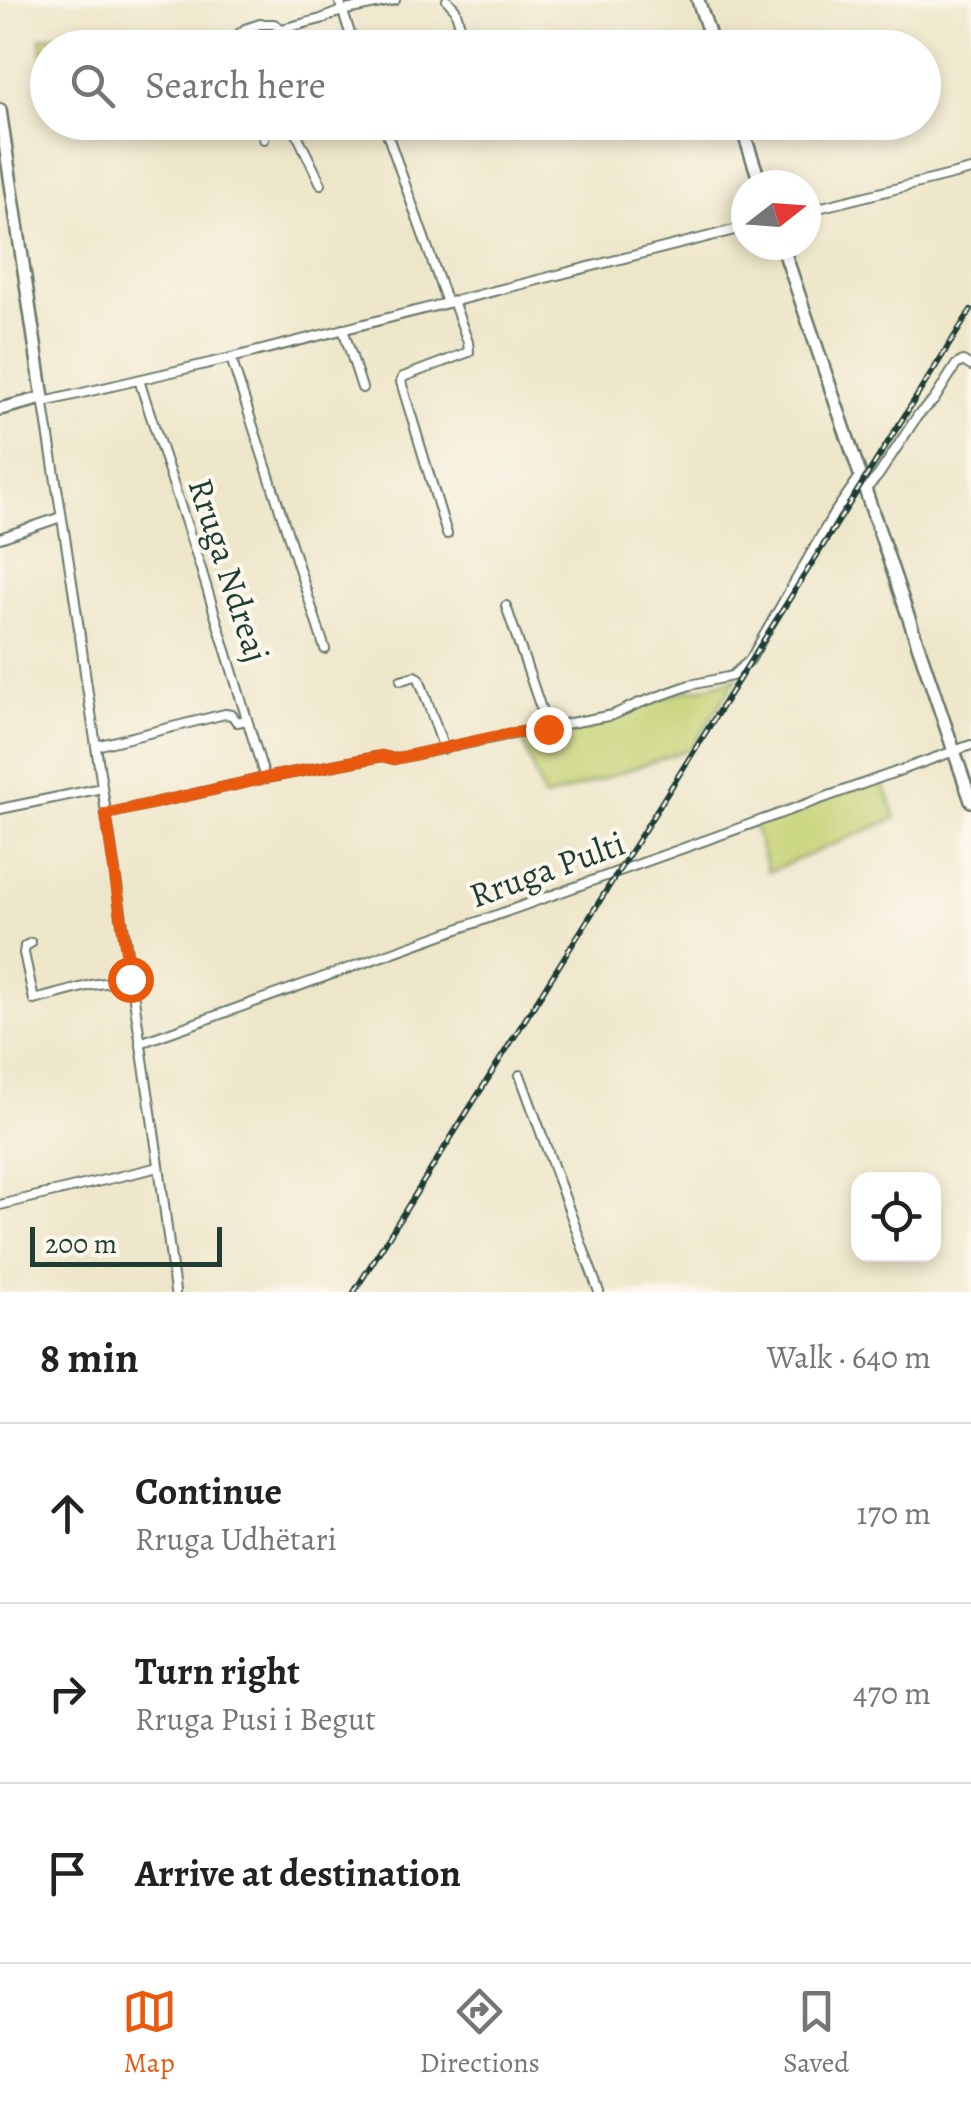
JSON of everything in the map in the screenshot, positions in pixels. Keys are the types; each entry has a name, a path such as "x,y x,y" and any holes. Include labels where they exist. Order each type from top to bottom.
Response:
{"street":[{"path":"338,0 348,30"},
{"path":"244,30 260,24 274,24 282,29 395,0"},
{"path":"447,0 462,30"},
{"path":"698,0 708,30"},
{"path":"0,110 5,179 77,608 176,1292"},
{"path":"300,140 321,184"},
{"path":"390,140 468,342 469,352 402,377 401,382 447,534"},
{"path":"746,140 756,170"},
{"path":"821,207 971,170"},
{"path":"0,409 231,358 731,231"},
{"path":"787,260 971,801"},
{"path":"342,329 362,388"},
{"path":"231,358 325,649"},
{"path":"106,814 265,778 382,756 394,759 614,715 690,685 732,676 750,660 834,515 863,482 878,476 956,365 963,361 971,366"},
{"name":"Rruga Ndreaj","path":"139,380 265,778"},
{"path":"0,538 61,516"},
{"path":"506,606 548,729"},
{"path":"401,680 419,678 444,749"},
{"path":"96,746 225,714 237,722 247,720"},
{"name":"Rruga Pulti","path":"140,1043 971,745"},
{"path":"0,809 102,788"},
{"path":"31,943 24,952 34,1000 130,979"},
{"path":"520,1076 598,1292"},
{"path":"0,1204 159,1167"}],"green space":[{"path":"737,678 692,748 544,799 522,740 594,726 627,710"},
{"path":"882,778 896,818 768,872 754,825"}],"railway":[{"path":"354,1292 971,310"}],"route":[{"path":"130,979 106,814 308,769 382,756 394,759 548,729"}]}
